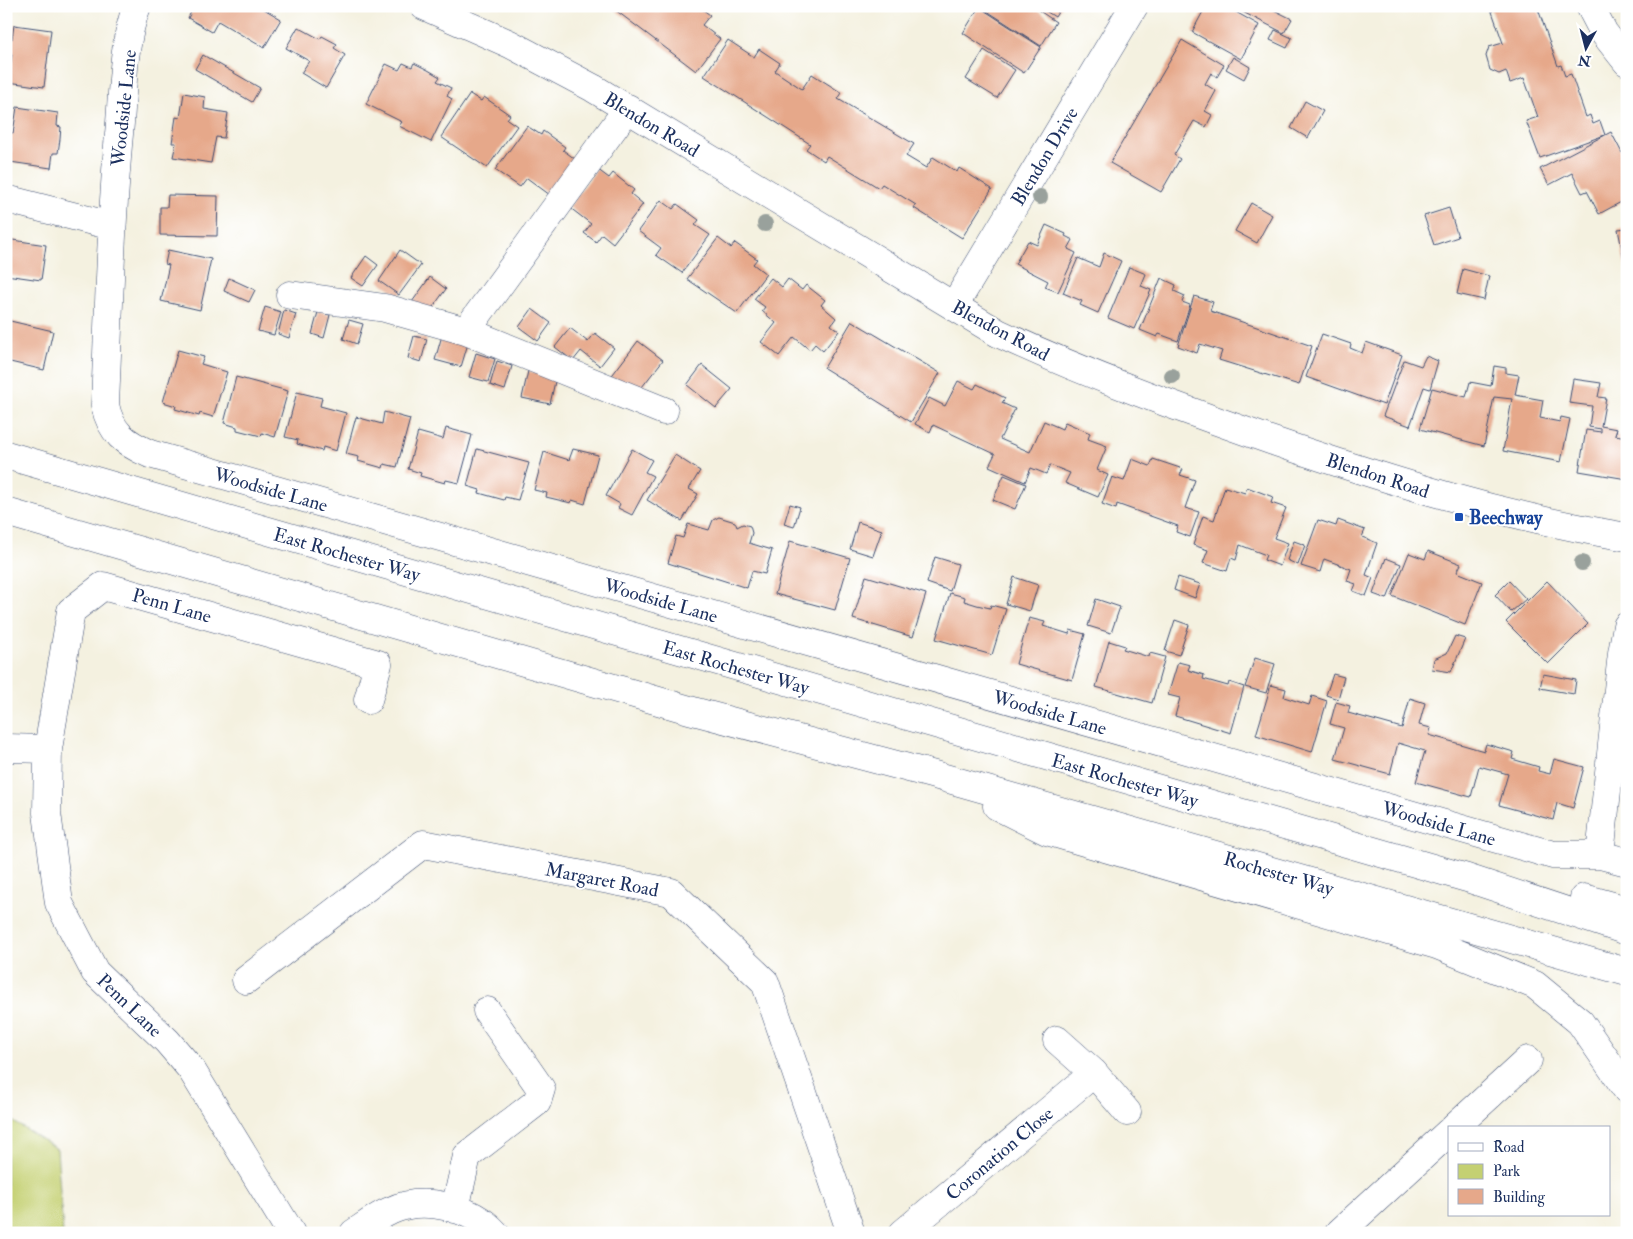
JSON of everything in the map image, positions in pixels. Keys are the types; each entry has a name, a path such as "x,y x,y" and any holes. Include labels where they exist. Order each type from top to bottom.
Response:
{"main road":[{"name":"Woodside Lane","path":"137,6 125,64 112,226 105,405 108,420 113,429 128,443 143,451 1553,855 1600,855 1627,862"},
{"name":"Blendon Road","path":"424,6 510,44 628,108 998,333 1051,358 1141,394 1329,460 1481,507 1567,527 1627,536"},
{"name":"Blendon Drive","path":"954,306 1134,6"},
{"path":"1590,6 1604,32 1627,62"},
{"path":"466,331 628,108"},
{"path":"6,199 112,226"},
{"path":"290,295 385,308 466,331 664,411"},
{"name":"East Rochester Way","path":"6,455 1467,878"},
{"path":"6,512 692,711 931,774 1047,831 1437,944 1535,986 1580,1022 1627,1090"},
{"name":"Penn Lane","path":"291,1233 191,1069 166,1041 95,972 59,903 47,813 48,749 71,611 103,586 378,664 368,700"},
{"path":"1600,855 1620,662 1627,626"},
{"path":"6,748 48,749"},
{"name":"Rochester Way","path":"931,774 1627,972"},
{"name":"Margaret Road","path":"246,980 423,844 671,892 765,982 850,1233"},
{"path":"1467,878 1565,893 1627,910"},
{"path":"1467,878 1627,930"},
{"path":"455,1209 467,1156 537,1102 541,1089 487,1011"},
{"path":"1057,1040 1094,1073 1127,1112"},
{"path":"1456,1126 1528,1060"},
{"name":"Coronation Close","path":"903,1233 1094,1073"},
{"path":"1339,1233 1448,1133"},
{"path":"354,1233 391,1210 407,1205 424,1204 455,1209 474,1216 495,1233"}],"green space":[{"path":"6,1117 57,1149 63,1233 6,1233"}],"building":[{"path":"194,6 259,6 281,19 264,48 218,21 212,32 188,18"},
{"path":"610,6 639,6 644,10 647,6 698,6 710,15 702,25 720,39 696,71"},
{"path":"986,6 1032,6 1056,22 1041,46 984,9"},
{"path":"1038,6 1062,6 1055,17"},
{"path":"1206,6 1225,6 1259,25 1241,59 1192,32"},
{"path":"1231,6 1276,6 1274,10 1292,19 1284,33"},
{"path":"1490,6 1537,6 1558,66 1561,65 1565,76 1571,74 1586,117 1590,115 1593,124 1600,121 1605,135 1540,158 1526,121 1538,117 1524,78 1510,83 1506,71 1499,74 1490,70 1486,56 1489,47 1503,43"},
{"path":"6,7 11,8 8,26 6,26"},
{"path":"979,7 1041,47 1024,73 963,33"},
{"path":"14,25 51,30 44,87 8,82 12,54 6,53 6,38 12,39"},
{"path":"298,27 320,39 322,36 337,44 334,48 345,55 326,88 301,73 309,61 286,48"},
{"path":"1275,30 1292,38 1287,48 1270,40"},
{"path":"728,40 754,57 759,49 780,63 775,71 802,89 812,74 842,93 838,99 914,144 906,156 926,168 933,157 957,172 959,168 992,189 962,238 914,208 916,205 882,184 879,188 827,156 824,161 806,149 810,144 704,76"},
{"path":"1182,40 1224,65 1217,77 1211,73 1205,84 1216,91 1205,111 1212,115 1206,127 1194,121 1174,155 1180,159 1161,192 1110,163"},
{"path":"984,50 1015,70 997,98 966,79"},
{"path":"203,55 260,88 252,102 195,69"},
{"path":"1233,57 1250,67 1244,79 1226,69"},
{"path":"403,63 412,67 414,63 428,70 440,77 437,81 451,88 447,96 452,99 431,142 399,126 402,122 366,104 386,64 399,70"},
{"path":"184,93 205,97 204,109 228,113 224,138 216,137 211,163 173,157 176,143 172,143 176,117 180,118"},
{"path":"470,94 481,101 484,97 510,115 507,119 517,126 487,168 441,137"},
{"path":"1305,101 1323,111 1308,138 1291,128"},
{"path":"17,107 58,113 57,126 61,127 60,139 58,153 53,153 51,168 10,162 12,146 6,145 6,132 13,133"},
{"path":"527,126 541,135 543,131 565,147 563,150 575,159 550,195 527,178 520,187 495,170"},
{"path":"1611,132 1622,153 1627,152 1627,209 1623,201 1599,214 1587,191 1582,193 1572,173 1549,185 1540,169"},
{"path":"597,169 609,178 613,173 634,190 631,194 643,204 613,243 602,234 596,242 584,233 591,224 569,207"},
{"path":"168,195 218,196 217,236 160,235 160,207 167,207"},
{"path":"661,200 673,209 677,204 699,220 695,225 710,235 682,273 656,255 661,248 638,231"},
{"path":"1251,203 1272,215 1257,243 1235,231"},
{"path":"1449,208 1458,237 1434,245 1424,216"},
{"path":"1046,225 1066,234 1065,236 1073,240 1068,249 1076,253 1058,292 1045,287 1048,281 1015,264 1028,241 1037,245"},
{"path":"1627,228 1627,270 1626,270 1618,229"},
{"path":"718,238 731,248 735,243 757,259 753,264 766,274 737,313 687,279"},
{"path":"6,239 46,245 41,280 6,275"},
{"path":"168,250 211,259 200,310 161,301 169,265 165,264"},
{"path":"400,250 421,265 399,295 379,281"},
{"path":"1104,253 1121,261 1098,313 1080,305 1082,301 1063,293 1078,258 1099,267"},
{"path":"366,256 378,265 363,286 351,278"},
{"path":"1129,267 1146,274 1141,286 1151,290 1134,329 1108,318"},
{"path":"1463,269 1489,276 1484,300 1457,294"},
{"path":"430,277 446,289 428,314 412,302"},
{"path":"229,278 255,290 249,302 224,291"},
{"path":"771,278 782,287 788,279 802,290 806,285 825,300 821,305 836,318 831,325 839,331 823,351 815,344 810,350 794,337 779,356 761,342 776,323 762,311 765,307 754,299"},
{"path":"1161,278 1176,285 1174,291 1185,296 1182,302 1190,305 1178,341 1159,334 1157,337 1140,330"},
{"path":"1194,296 1213,302 1210,311 1312,346 1299,385 1219,360 1222,351 1200,344 1197,353 1178,346"},
{"path":"265,307 281,312 274,335 258,331"},
{"path":"532,309 551,323 538,341 519,327"},
{"path":"284,310 296,314 289,338 278,334"},
{"path":"318,312 330,315 324,338 312,334"},
{"path":"6,320 53,331 44,370 6,361"},
{"path":"349,320 363,324 357,344 343,339"},
{"path":"852,321 940,373 911,422 824,368"},
{"path":"570,328 588,342 595,333 614,348 600,366 581,351 573,361 555,347"},
{"path":"443,332 469,340 461,367 435,360"},
{"path":"1322,334 1351,344 1350,348 1362,353 1366,342 1402,355 1384,405 1306,377"},
{"path":"414,336 427,339 421,362 408,358"},
{"path":"638,341 663,360 642,387 610,378"},
{"path":"178,350 204,357 201,364 227,372 213,417 200,413 199,416 175,409 176,406 163,402"},
{"path":"476,353 495,359 488,382 469,377"},
{"path":"1426,356 1438,361 1430,389 1424,387 1410,426 1383,416 1404,360 1421,366"},
{"path":"497,361 512,366 505,390 490,385"},
{"path":"702,365 732,389 716,408 687,385"},
{"path":"1494,366 1506,368 1506,373 1519,375 1515,395 1543,400 1540,418 1560,422 1561,417 1570,419 1561,462 1503,451 1512,399 1494,397 1484,446 1420,429 1432,388 1466,397 1470,382 1491,386"},
{"path":"528,371 556,377 550,404 522,398"},
{"path":"236,377 288,391 275,437 262,433 261,436 237,430 237,427 224,423"},
{"path":"1573,379 1601,383 1598,397 1606,398 1601,426 1617,429 1615,435 1627,437 1627,479 1579,471 1586,430 1601,432 1601,429 1589,427 1592,406 1569,403"},
{"path":"958,381 974,389 977,384 1005,398 1002,403 1015,409 1000,439 1030,452 1044,421 1062,429 1065,422 1090,433 1088,439 1107,446 1097,470 1108,475 1098,497 1065,483 1070,473 1050,465 1046,474 1031,468 1025,482 989,466 995,454 933,425 930,432 915,424 929,398 945,406"},
{"path":"297,392 322,398 320,406 346,413 336,451 323,447 322,451 297,444 298,440 285,437"},
{"path":"384,412 410,419 397,467 384,464 383,468 358,461 359,457 346,454 356,417 382,424"},
{"path":"446,428 472,435 459,483 446,480 445,483 420,476 421,473 408,469 418,432 443,439"},
{"path":"477,449 529,463 518,500 505,497 504,500 479,493 480,490 467,486"},
{"path":"573,449 598,455 585,504 572,500 571,503 546,497 547,493 534,490 544,452 569,460"},
{"path":"632,449 652,460 645,472 653,476 632,515 618,508 620,504 606,496"},
{"path":"675,455 700,471 689,489 698,494 682,521 647,500"},
{"path":"1132,459 1150,466 1153,459 1183,469 1180,475 1195,480 1185,508 1199,512 1190,537 1176,532 1178,526 1117,504 1116,509 1102,504 1112,477 1124,481"},
{"path":"1004,475 1026,484 1015,509 993,500"},
{"path":"1225,487 1245,493 1247,487 1273,497 1271,503 1286,508 1274,538 1288,543 1280,566 1264,560 1266,555 1240,545 1236,560 1231,558 1227,571 1203,563 1208,550 1193,545 1203,516 1214,520"},
{"path":"790,504 800,507 794,527 784,524"},
{"path":"719,517 735,522 737,527 743,524 750,526 752,533 749,543 772,550 765,574 752,571 747,588 668,563 676,536 683,538 688,524 709,530 713,520"},
{"path":"1318,520 1336,526 1338,520 1365,530 1362,537 1377,543 1366,575 1373,578 1366,596 1353,591 1356,584 1347,581 1351,569 1324,559 1320,572 1301,566"},
{"path":"858,522 882,530 873,556 850,549"},
{"path":"790,541 850,558 835,610 775,594"},
{"path":"1294,541 1305,545 1298,565 1287,560"},
{"path":"1428,551 1461,564 1457,572 1482,582 1465,625 1392,596 1409,553 1425,559"},
{"path":"935,557 958,564 950,591 927,583"},
{"path":"1386,558 1401,564 1387,599 1373,594"},
{"path":"866,576 926,594 913,637 853,619"},
{"path":"1014,577 1038,585 1030,611 1006,604"},
{"path":"1178,577 1200,584 1195,598 1174,590"},
{"path":"1509,581 1526,599 1511,612 1495,595"},
{"path":"1547,581 1588,624 1548,664 1506,622"},
{"path":"950,593 965,597 964,601 977,605 990,608 991,605 1006,609 992,655 936,639"},
{"path":"1096,599 1120,607 1111,633 1088,626"},
{"path":"1029,618 1045,622 1043,626 1069,634 1070,630 1085,634 1072,680 1016,664"},
{"path":"1175,620 1189,625 1179,655 1165,651"},
{"path":"1455,636 1465,639 1451,672 1432,669 1434,659 1447,653"},
{"path":"1109,641 1125,646 1123,649 1149,657 1150,653 1165,657 1152,703 1096,687"},
{"path":"1255,658 1275,664 1266,693 1245,687"},
{"path":"1178,662 1190,665 1188,670 1204,675 1203,679 1228,686 1229,682 1244,687 1231,733 1175,716 1180,698 1168,695"},
{"path":"1333,674 1344,677 1338,699 1326,695"},
{"path":"1543,674 1576,680 1574,694 1540,688"},
{"path":"1271,685 1286,689 1284,697 1309,705 1312,696 1327,701 1312,752 1256,735"},
{"path":"1410,698 1425,703 1419,725 1431,728 1429,735 1484,751 1486,744 1514,752 1512,759 1539,767 1538,771 1550,774 1554,759 1584,767 1573,808 1557,803 1553,820 1499,805 1508,774 1479,766 1471,797 1416,782 1425,751 1398,743 1390,774 1335,759 1344,728 1330,724 1336,702 1350,706 1348,713 1402,728"}],"place":[{"name":"Beechway","path":"1459,517"}]}
